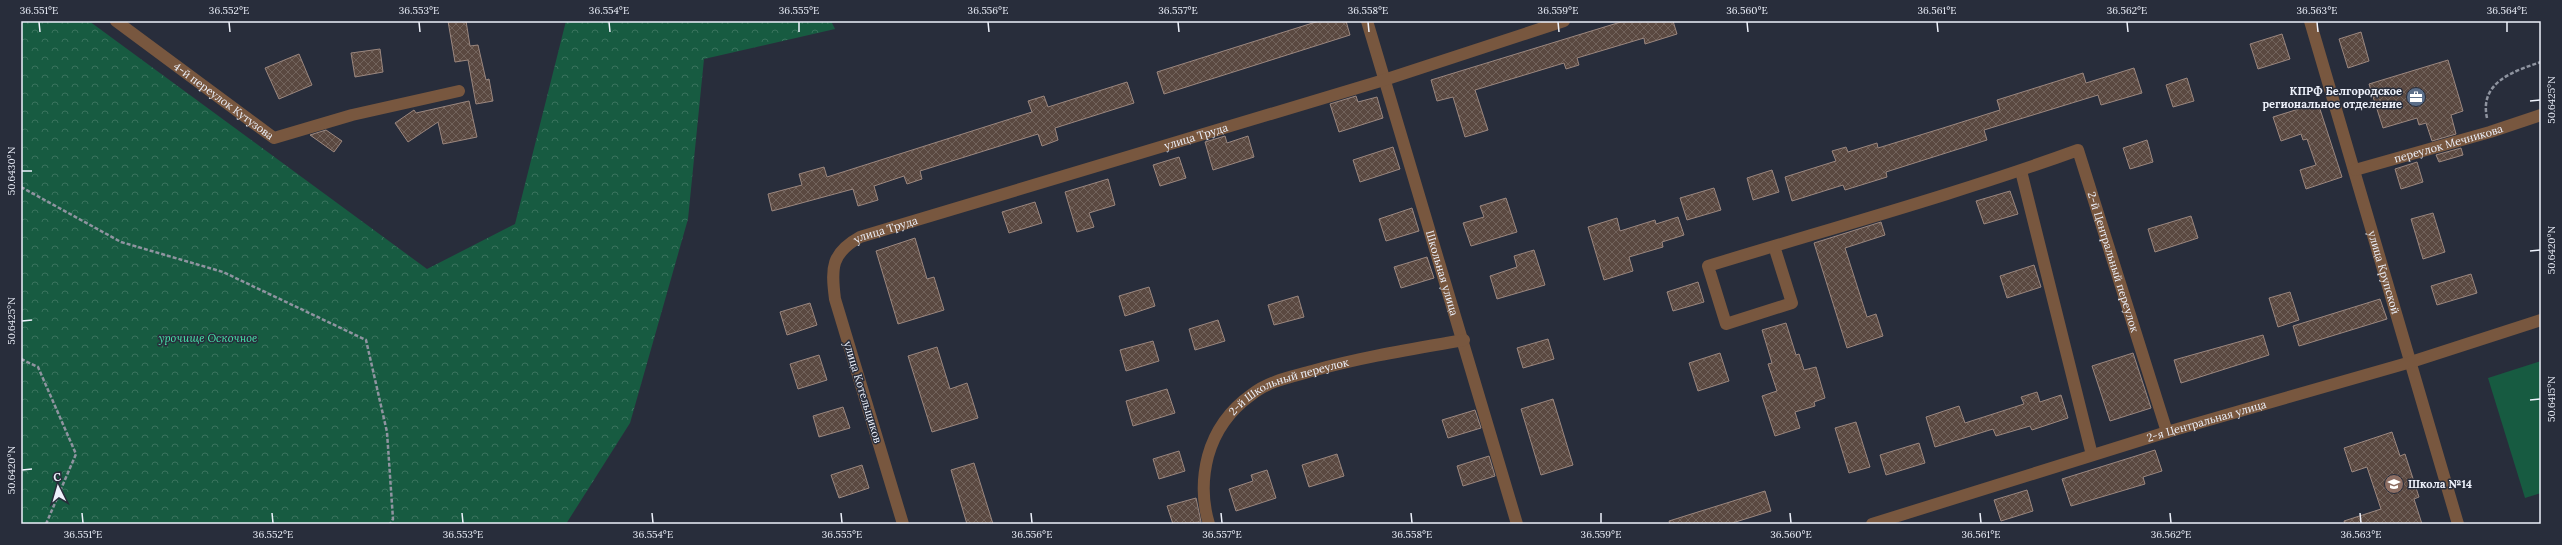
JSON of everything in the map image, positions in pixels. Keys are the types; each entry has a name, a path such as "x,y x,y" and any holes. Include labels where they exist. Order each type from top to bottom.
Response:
{"street":[{"name":"4-й переулок Кутузова","path":"116,21 274,138 352,115 459,90"},
{"name":"Школьная улица","path":"1367,21 1464,340 1517,524"},
{"name":"улица Труда","path":"835,260 845,245 860,237 1384,80 1564,21"},
{"name":"улица Крупской","path":"2310,21 2458,524"},
{"name":"переулок Мечникова","path":"2355,170 2490,132 2541,115"},
{"name":"2-й Центральный переулок","path":"1774,246 1792,303 1726,324 1708,266 2021,171 2078,150 2167,432"},
{"path":"2021,171 2092,455"},
{"name":"улица Котельщиков","path":"835,260 832,276 834,299 904,524"},
{"name":"2-я Центральная улица","path":"1872,524 2167,432 2411,362 2541,320"},
{"name":"2-й Школьный переулок","path":"1209,524 1204,508 1203,474 1212,441 1232,412 1252,394 1279,380 1356,359 1464,340"}],"path":[{"path":"2490,132 2485,109 2490,89 2508,73 2541,62"},
{"path":"21,187 121,242 223,272 366,340 387,432 393,519 390,524"},
{"path":"21,359 38,367 76,454 46,524"}],"green space":[{"name":"урочище Оскочное","path":"21,21 89,21 427,269 515,224 566,21 831,21 835,29 704,59 688,219 630,423 566,524 21,524"},
{"path":"2541,361 2541,493 2525,498 2488,378"}],"building":[{"path":"448,21 466,21 470,46 478,45 486,80 489,79 493,101 476,104 468,60 455,62"},
{"path":"1319,21 1346,21 1350,35 1164,94 1157,72"},
{"path":"1624,21 1673,21 1677,34 1645,44 1644,38 1577,58 1579,65 1566,69 1564,63 1475,90 1488,130 1465,137 1453,97 1437,101 1431,80"},
{"path":"2361,32 2369,61 2348,68 2339,39"},
{"path":"2282,34 2290,59 2258,69 2250,44"},
{"path":"380,49 383,72 355,77 351,53"},
{"path":"299,54 312,85 279,99 265,68"},
{"name":"КПРФ Белгородское региональное отделение","path":"2448,60 2463,111 2451,115 2456,134 2432,141 2426,123 2419,125 2417,118 2383,128 2369,84"},
{"path":"2134,68 2142,93 2101,105 2098,95 1984,130 1987,140 1886,172 1887,177 1845,190 1843,185 1792,201 1785,177 1836,161 1832,151 1846,147 1848,152 1877,143 1878,148 2000,110 1997,100 2083,73 2086,83"},
{"path":"2187,78 2194,101 2173,107 2166,85"},
{"path":"1127,82 1134,103 1055,128 1058,140 1042,146 1038,134 920,171 922,179 907,184 904,176 874,186 878,200 858,206 853,189 772,211 768,194 802,185 799,174 824,167 827,177 1032,112 1028,101 1044,96 1048,107"},
{"path":"1356,96 1358,102 1377,97 1383,118 1339,132 1330,104"},
{"path":"469,101 477,137 443,144 438,122 408,142 395,123 414,110 416,113"},
{"path":"2318,103 2342,177 2306,189 2300,170 2316,165 2307,139 2303,140 2301,134 2281,141 2273,117"},
{"path":"326,130 342,141 334,152 310,135"},
{"path":"1225,136 1227,143 1248,136 1254,157 1213,170 1205,142"},
{"path":"2147,140 2153,162 2130,169 2123,148"},
{"path":"1393,147 1400,169 1360,182 1353,160"},
{"path":"2461,148 2463,155 2439,162 2436,155"},
{"path":"1179,157 1186,178 1160,186 1153,165"},
{"path":"2417,162 2423,182 2401,189 2395,169"},
{"path":"1772,170 1779,192 1753,200 1747,178"},
{"path":"1108,179 1115,205 1089,213 1094,227 1077,232 1065,192"},
{"path":"1714,188 1721,210 1687,220 1680,198"},
{"path":"2010,191 2018,214 1984,224 1976,201"},
{"path":"1506,198 1517,232 1471,246 1463,223 1484,217 1480,206"},
{"path":"1035,202 1042,223 1009,233 1002,212"},
{"path":"1412,208 1419,231 1386,241 1379,219"},
{"path":"2433,213 2445,252 2423,259 2411,219"},
{"path":"2191,216 2198,238 2155,252 2148,229"},
{"path":"1678,217 1684,235 1662,242 1663,247 1629,257 1633,271 1604,280 1588,227 1617,218 1620,231 1655,220 1656,224"},
{"path":"1881,222 1885,235 1845,248 1867,317 1876,314 1883,336 1847,348 1814,243"},
{"path":"915,238 927,279 934,277 944,310 898,324 876,251"},
{"path":"1534,250 1545,285 1497,299 1490,276 1517,267 1514,256"},
{"path":"1427,257 1434,278 1401,288 1394,267"},
{"path":"2034,265 2041,287 2007,298 2000,276"},
{"path":"2471,274 2477,293 2437,305 2431,286"},
{"path":"1698,282 1704,302 1673,311 1667,292"},
{"path":"1149,287 1155,306 1125,316 1119,296"},
{"path":"2290,292 2299,320 2278,327 2269,298"},
{"path":"1298,296 1304,317 1274,325 1268,305"},
{"path":"2380,299 2387,319 2299,346 2293,326"},
{"path":"810,303 817,325 787,335 780,312"},
{"path":"1218,320 1225,341 1195,350 1189,329"},
{"path":"1786,323 1796,355 1799,354 1804,370 1816,367 1825,398 1814,402 1815,406 1795,412 1800,428 1775,436 1762,396 1777,391 1768,364 1772,363 1762,330"},
{"path":"2263,335 2269,355 2181,383 2174,360"},
{"path":"1548,339 1554,359 1523,368 1517,348"},
{"path":"1153,341 1159,361 1126,371 1120,350"},
{"path":"937,347 950,389 967,383 978,418 932,432 908,356"},
{"path":"1720,353 1729,381 1698,391 1689,363"},
{"path":"2133,353 2151,408 2110,421 2092,366"},
{"path":"819,355 827,380 798,389 790,364"},
{"path":"1167,389 1175,413 1133,426 1126,401"},
{"path":"2037,392 2040,402 2061,395 2068,418 2032,430 2030,426 1996,436 1993,429 1935,447 1926,417 1959,406 1965,423 2024,404 2021,397"},
{"path":"1553,399 1573,465 1541,475 1521,409"},
{"path":"843,407 850,428 819,437 813,416"},
{"path":"1475,410 1481,428 1448,438 1442,420"},
{"path":"1856,422 1870,467 1849,473 1835,428"},
{"name":"Школа №14","path":"2392,432 2400,456 2405,454 2419,497 2414,499 2422,524 2345,524 2344,521 2381,509 2367,467 2352,472 2344,448"},
{"path":"1919,443 1925,463 1886,475 1880,455"},
{"path":"2155,450 2162,471 2143,477 2145,484 2071,506 2062,479"},
{"path":"1179,451 1185,471 1159,479 1153,459"},
{"path":"1337,454 1344,476 1309,487 1302,465"},
{"path":"1489,456 1495,476 1463,486 1457,466"},
{"path":"974,463 993,524 967,524 951,470"},
{"path":"862,465 869,488 839,498 831,475"},
{"path":"1267,470 1276,498 1236,511 1229,489 1253,481 1251,475"},
{"path":"2027,490 2033,511 2001,521 1994,500"},
{"path":"1765,491 1771,511 1729,524 1670,524 1669,521"},
{"path":"1196,498 1201,522 1173,524 1167,506"}],"place":[{"name":"КПРФ Белгородское региональное отделение","path":"2416,97"},
{"name":"Школа №14","path":"2394,484"}]}
